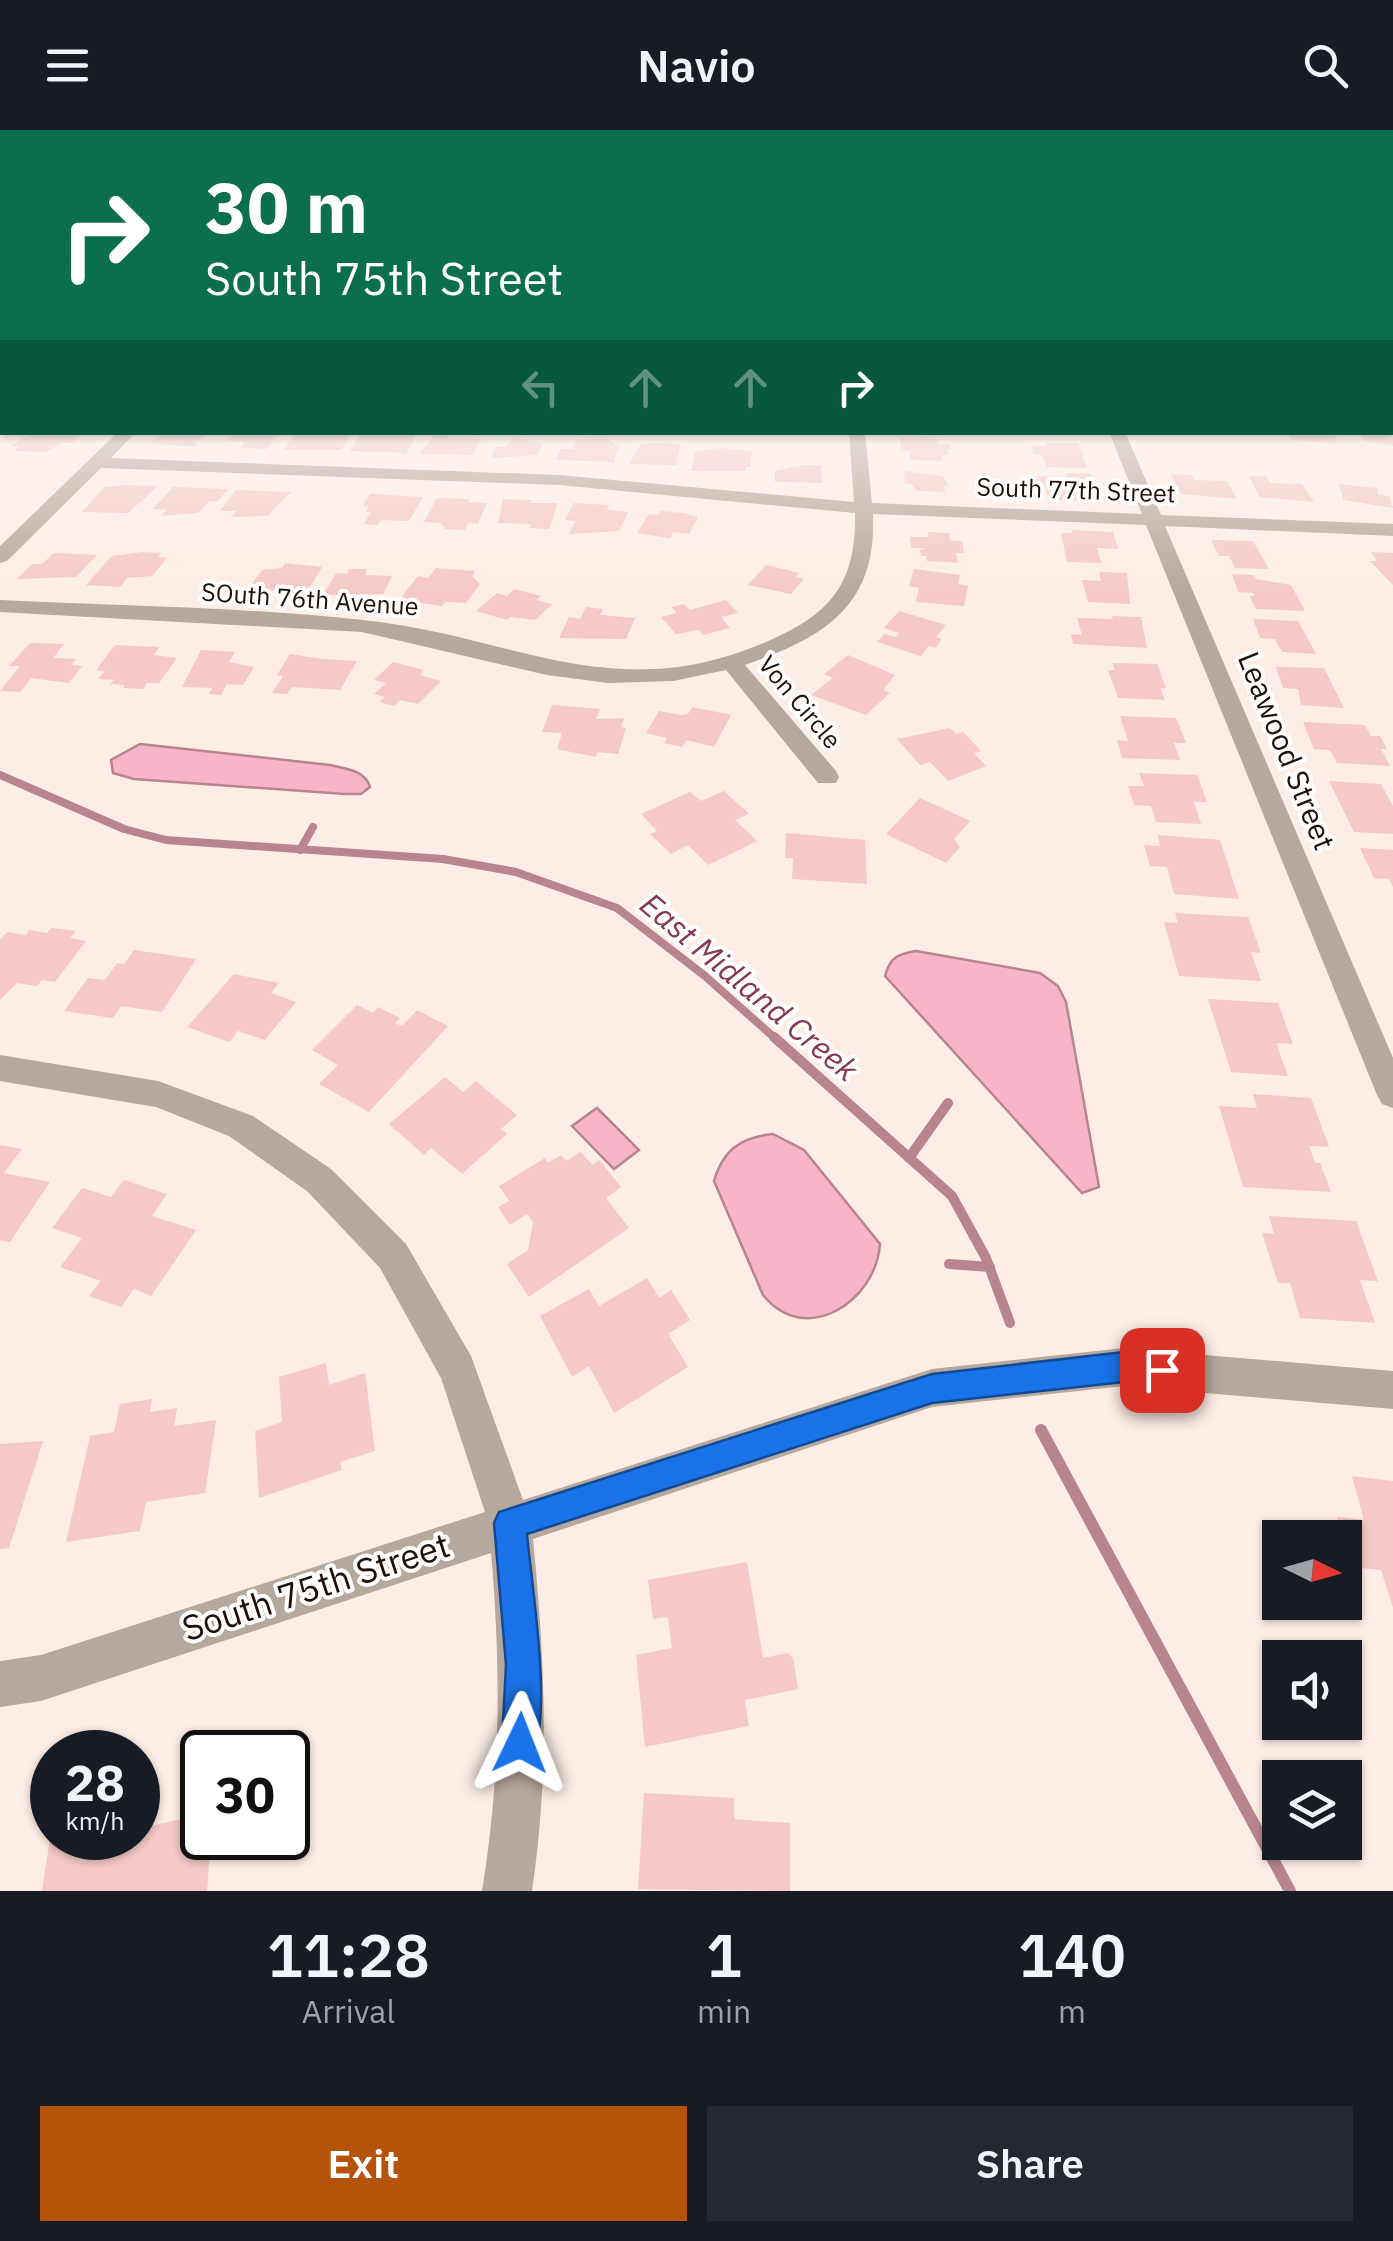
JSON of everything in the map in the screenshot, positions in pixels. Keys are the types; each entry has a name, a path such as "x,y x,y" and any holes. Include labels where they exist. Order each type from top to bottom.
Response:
{"street":[{"path":"0,557 125,435"},
{"name":"SOuth 76th Avenue","path":"0,606 380,628 461,643 548,669 593,675 673,672 731,662 777,647 816,626 851,590 860,567 862,507 857,435"},
{"name":"Leawood Street","path":"1118,435 1393,1095"},
{"name":"South 77th Street","path":"98,464 626,484 772,503 1393,530"},
{"name":"Von Circle","path":"731,662 827,777"},
{"path":"0,1068 158,1094 241,1126 319,1180 393,1256 456,1370 510,1523 523,1665 518,1821 507,1891"},
{"name":"South 75th Street","path":"0,1684 41,1678 932,1388 1124,1367 1393,1390"}],"shaded area":[{"path":"140,744 330,765 359,774 370,787 361,794 345,794 134,779 113,773 111,760"},
{"path":"916,951 1040,973 1058,986 1066,1002 1099,1187 1082,1193 885,976 896,958"},
{"path":"597,1108 639,1150 614,1169 572,1126"},
{"path":"773,1134 804,1150 880,1244 876,1265 853,1299 818,1317 799,1317 780,1310 763,1295 714,1181 735,1147 752,1138"}],"building":[{"path":"82,435 73,443 61,443 47,452 14,451 18,447 11,447 21,438"},
{"path":"158,435 205,435 194,447 151,443"},
{"path":"230,435 278,435 267,449 240,448 245,442 225,441"},
{"path":"294,435 350,437 341,450 283,450"},
{"path":"359,435 416,436 406,453 350,451"},
{"path":"434,435 481,439 473,455 419,454"},
{"path":"1290,435 1335,435 1337,444 1291,440"},
{"path":"1361,435 1393,435 1393,446 1364,441"},
{"path":"513,438 543,443 538,455 491,458 496,447 505,447"},
{"path":"900,438 938,439 939,444 950,444 951,450 948,455 941,455 942,461 911,460 910,451 901,451"},
{"path":"608,439 618,447 614,462 556,460 560,449 573,449 576,440"},
{"path":"1046,443 1078,443 1087,468 1046,467 1042,455 1034,455 1031,446 1047,446"},
{"path":"681,444 676,465 629,464 640,445"},
{"path":"719,448 752,451 750,467 746,471 691,471 695,452"},
{"path":"821,465 822,483 775,482 775,471"},
{"path":"904,471 943,476 949,486 944,486 945,492 917,491 905,483"},
{"path":"1066,473 1091,474 1096,488 1084,488 1088,501 1048,499 1044,485 1035,485 1032,476 1067,477"},
{"path":"1171,474 1191,475 1194,480 1227,481 1237,499 1181,494"},
{"path":"1249,476 1266,476 1270,483 1302,484 1314,502 1260,497"},
{"path":"1339,484 1377,488 1379,495 1389,496 1393,508 1343,500"},
{"path":"158,486 128,513 82,512 104,487"},
{"path":"173,487 228,489 218,501 209,501 198,513 161,516 167,510 153,509"},
{"path":"236,490 291,492 267,516 232,517 236,511 220,511"},
{"path":"370,494 423,497 409,521 364,524 371,512 366,512 369,506 363,506"},
{"path":"437,498 487,503 478,524 468,523 465,530 446,529 440,523 424,522"},
{"path":"503,499 558,503 549,529 530,528 531,524 498,523"},
{"path":"574,503 609,505 607,510 628,512 619,531 569,534 576,521 565,520"},
{"path":"661,511 698,517 689,534 673,532 670,538 637,533 649,514 658,515"},
{"path":"1072,530 1113,532 1118,549 1097,548 1101,563 1067,562 1061,533 1073,533"},
{"path":"928,532 949,533 950,540 962,541 964,553 956,553 958,563 927,561 920,550 925,548 911,548 910,537 929,537"},
{"path":"1211,540 1253,541 1269,569 1235,568 1229,556 1219,556"},
{"path":"1371,552 1393,553 1393,585 1370,561 1377,561"},
{"path":"54,553 97,555 76,577 17,579 32,564 42,564"},
{"path":"161,553 158,557 167,558 152,576 127,578 120,587 86,585 112,556"},
{"path":"285,563 322,567 308,590 246,591 262,570 282,568"},
{"path":"766,565 799,573 796,577 804,579 791,594 748,585"},
{"path":"436,568 475,571 472,576 480,584 466,603 445,602 442,606 399,600 418,576 428,578"},
{"path":"349,569 367,569 365,575 392,576 383,594 323,595 336,573 347,574"},
{"path":"914,569 960,575 958,584 968,586 964,606 916,602 919,588 909,586"},
{"path":"1099,572 1127,573 1130,604 1088,602 1082,580 1101,581"},
{"path":"1232,574 1254,575 1256,579 1291,585 1305,611 1256,609 1250,596 1255,596 1253,593 1238,592"},
{"path":"514,589 541,596 536,600 552,604 535,620 507,620 476,611 497,593 507,596"},
{"path":"726,600 738,613 721,617 730,628 703,635 699,630 676,634 661,617 677,613 672,607 684,604 690,610"},
{"path":"586,607 603,609 600,615 635,618 626,639 559,638 569,617 580,619"},
{"path":"899,611 946,625 936,637 942,639 935,648 929,646 921,656 877,642 885,634 895,637 899,633 884,628"},
{"path":"1112,616 1141,617 1147,648 1073,644 1071,634 1082,635 1077,618 1113,619"},
{"path":"1253,619 1298,621 1316,654 1282,652 1275,639 1260,638"},
{"path":"30,643 64,644 53,658 76,659 71,665 82,666 69,683 31,678 20,692 0,691 20,666 9,666"},
{"path":"115,645 159,647 154,655 177,658 159,683 147,683 143,689 123,688 125,685 110,684 114,680 98,679 105,671 96,670"},
{"path":"201,650 235,652 229,662 254,667 243,685 227,684 221,695 209,694 212,688 182,687"},
{"path":"290,654 357,661 340,690 292,687 287,694 272,693 283,676 277,675"},
{"path":"848,655 895,675 883,690 890,693 866,715 811,695 833,678 824,674"},
{"path":"393,662 424,670 419,675 441,681 418,704 400,700 394,706 379,702 385,697 374,694 386,683 374,680"},
{"path":"1113,663 1157,664 1166,688 1160,688 1165,700 1118,698 1108,670 1115,670"},
{"path":"1276,667 1324,668 1344,708 1301,705 1298,689 1283,688"},
{"path":"552,705 600,709 596,719 624,718 621,727 626,728 618,754 597,752 596,757 557,749 562,733 542,732"},
{"path":"692,707 731,715 714,747 686,740 682,747 646,733 659,711 681,715 688,714"},
{"path":"1120,716 1176,718 1186,743 1174,743 1180,760 1122,758 1117,740 1128,741"},
{"path":"1303,722 1365,725 1371,736 1380,736 1387,749 1381,749 1390,766 1337,763 1330,750 1314,749"},
{"path":"950,728 956,734 963,732 981,751 974,753 986,766 948,781 930,762 920,765 897,739"},
{"path":"1139,773 1197,775 1207,802 1194,802 1201,824 1156,822 1151,806 1134,805 1128,786 1144,786"},
{"path":"1329,781 1381,784 1393,806 1393,834 1354,832"},
{"path":"724,791 749,814 735,820 757,841 708,865 688,845 671,854 650,834 657,831 641,814 690,792 701,801"},
{"path":"920,798 970,821 954,839 960,847 946,863 886,834"},
{"path":"786,833 865,840 867,884 792,879 793,858 785,858"},
{"path":"1158,835 1220,840 1239,899 1174,894 1167,867 1150,866 1144,845 1160,846"},
{"path":"1360,848 1393,850 1393,887 1389,879 1374,878"},
{"path":"1175,913 1248,917 1261,953 1251,952 1261,981 1179,976 1164,922 1178,923"},
{"path":"51,928 76,931 70,938 86,941 55,982 42,980 37,986 17,983 0,1000 0,940 7,932 26,935 29,930 47,933"},
{"path":"134,950 196,959 162,1012 121,1006 113,1018 64,1011 88,978 105,980 117,963 124,964"},
{"path":"234,974 279,983 271,993 296,1002 265,1040 238,1031 229,1042 187,1027"},
{"path":"1208,999 1278,1003 1293,1044 1276,1043 1288,1076 1231,1072"},
{"path":"357,1005 373,1013 378,1007 400,1018 395,1023 402,1026 417,1010 448,1026 369,1112 319,1084 338,1065 312,1050"},
{"path":"445,1077 463,1092 476,1081 517,1115 501,1129 507,1134 462,1174 431,1148 424,1155 389,1124"},
{"path":"1253,1094 1311,1098 1329,1147 1309,1146 1331,1192 1243,1187 1219,1106 1257,1108"},
{"path":"0,1145 22,1149 4,1173 50,1182 10,1242 0,1240"},
{"path":"581,1152 592,1165 599,1160 621,1187 606,1198 629,1228 529,1297 507,1264 528,1250 533,1222 527,1214 510,1225 498,1207 509,1201 499,1186 545,1158 548,1163 561,1155 566,1161"},
{"path":"124,1180 167,1194 152,1216 196,1230 151,1296 134,1289 121,1307 89,1296 101,1281 60,1267 82,1238 52,1228 82,1188 111,1197"},
{"path":"1269,1216 1356,1221 1378,1281 1360,1280 1375,1323 1300,1318 1290,1283 1278,1283 1262,1233 1274,1234"},
{"path":"647,1278 659,1298 671,1290 690,1320 668,1334 688,1367 614,1413 589,1366 572,1377 540,1316 589,1289 599,1306"},
{"path":"326,1363 329,1385 365,1373 375,1451 340,1462 342,1470 259,1498 255,1431 282,1422 279,1377"},
{"path":"152,1399 150,1412 177,1408 174,1426 216,1420 205,1493 146,1502 140,1531 66,1542 90,1436 114,1432 120,1404"},
{"path":"43,1441 9,1548 0,1549 0,1444"},
{"path":"1352,1476 1393,1481 1393,1608 1381,1570 1362,1568 1362,1520 1337,1517 1364,1520"},
{"path":"747,1562 763,1658 787,1653 793,1658 798,1689 745,1700 749,1726 645,1747 636,1655 672,1648 668,1617 653,1619 648,1580"},
{"path":"644,1793 734,1798 734,1819 790,1823 790,1891 638,1889"},
{"path":"180,1819 180,1860 209,1860 207,1891 42,1891 47,1860 160,1860 160,1824"}],"waterway":[{"name":"East Midland Creek","path":"0,775 124,829 166,840 300,849"},
{"path":"300,849 313,827"},
{"name":"East Midland Creek","path":"300,849 443,859 516,872 617,908 705,976 777,1040"},
{"name":"East Midland Creek","path":"774,1037 909,1158"},
{"path":"909,1158 948,1103"},
{"name":"East Midland Creek","path":"909,1158 952,1196 989,1267"},
{"path":"949,1264 989,1267"},
{"name":"East Midland Creek","path":"989,1267 1010,1323"},
{"name":"East Midland Creek","path":"1041,1430 1290,1891"}],"route":[{"path":"520,1743 523,1665 510,1523 932,1388 1124,1367 1162,1370"}]}
